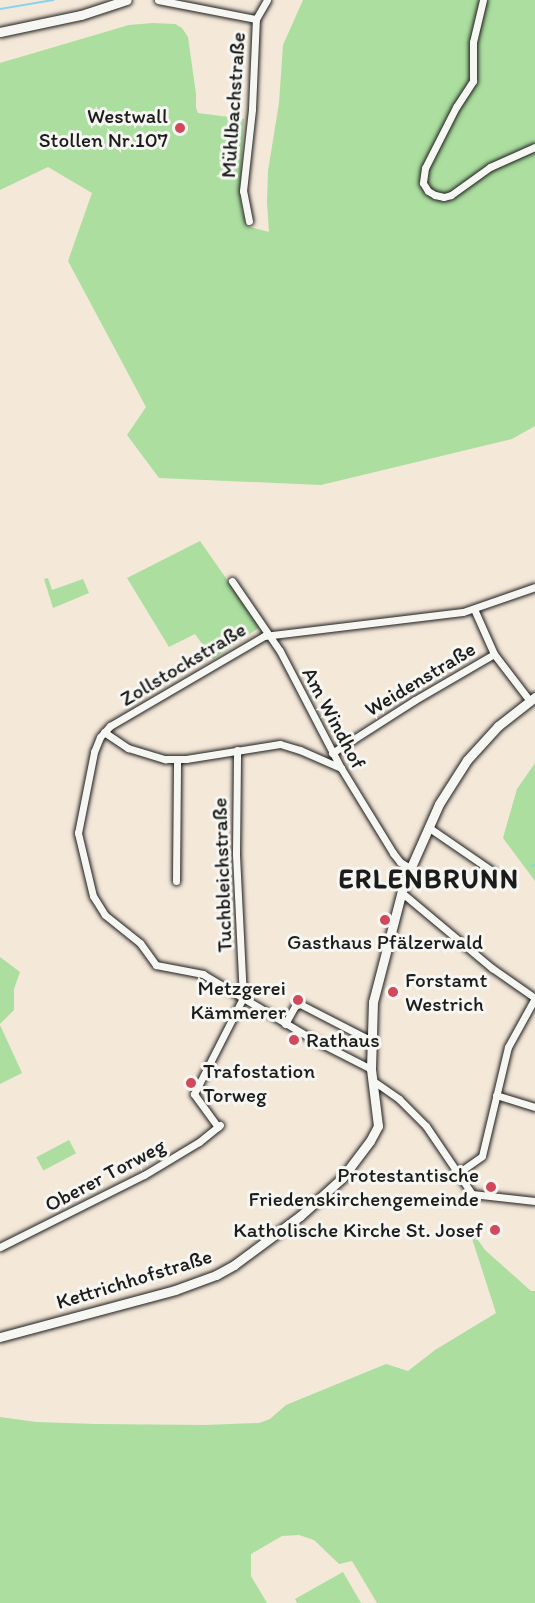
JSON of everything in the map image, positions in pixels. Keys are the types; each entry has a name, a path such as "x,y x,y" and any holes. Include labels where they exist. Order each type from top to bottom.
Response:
{"street":[{"path":"0,32 127,0"},
{"name":"Mühlbachstraße","path":"158,0 256,19 252,118 243,192 249,221"},
{"path":"256,19 267,0"},
{"path":"483,0 474,42 473,81 456,107 425,168 423,183 428,191 435,195 444,197 451,195 490,167 535,147"},
{"name":"Am Windhof","path":"232,581 269,634 332,753 393,853 400,862 410,868"},
{"name":"Zollstockstraße","path":"104,732 255,640 269,634 474,609 535,587"},
{"path":"474,609 494,654 532,699"},
{"name":"Weidenstraße","path":"332,753 415,700 494,654"},
{"name":"Kettrichhofstraße","path":"0,1337 196,1284 234,1265 330,1191 370,1141 378,1120 371,1069 375,989 401,892 410,868 428,827 466,760 484,738 532,699"},
{"path":"341,768 280,744 177,759 147,755 120,744 104,732 94,752 78,833 81,854 96,903 112,922 140,943 156,965 203,974 285,1024 371,1069"},
{"name":"Tuchbleichstraße","path":"237,750 236,854 243,998"},
{"path":"176,881 177,759"},
{"path":"428,827 492,871"},
{"path":"401,892 475,955 535,998 511,1038 482,1156 458,1173"},
{"name":"Oberer Torweg","path":"0,1247 144,1175 220,1126 194,1094 243,998"},
{"path":"285,1024 295,1006 300,1004 372,1041"},
{"path":"372,1080 399,1099 426,1126 469,1192 475,1196 535,1201"},
{"path":"496,1095 535,1107"}],"green space":[{"path":"303,0 535,0 535,426 512,439 321,485 159,478 127,435 146,407 68,261 92,193 48,167 0,190 0,63 129,25 175,24 182,28 188,37 198,113 244,119 240,194 242,211 247,226 269,232 268,171 279,103 283,45"},
{"path":"200,541 260,627 213,659 195,634 169,647 127,578"},
{"path":"48,578 52,590 83,579 89,593 53,608 44,579"},
{"path":"535,763 535,881 503,838 517,789"},
{"path":"0,957 20,972 14,989 14,1010 0,1024"},
{"path":"0,1025 22,1073 0,1084"},
{"path":"69,1140 76,1153 43,1171 36,1157"},
{"path":"468,1226 485,1250 531,1291 535,1291 535,1603 377,1603 352,1561 339,1564 314,1540 299,1535 282,1536 251,1554 251,1576 267,1603 0,1603 0,1417 36,1422 96,1424 259,1423 270,1419 286,1405 386,1364 408,1371 435,1350 496,1313"},
{"path":"343,1572 361,1603 297,1603 295,1599"}],"waterway":[{"path":"0,9 53,0"}],"place":[{"name":"Westwall Stollen Nr.107","path":"180,128"},
{"name":"Gasthaus Pfälzerwald","path":"385,920"},
{"name":"Forstamt Westrich","path":"393,992"},
{"name":"Metzgerei Kämmerer","path":"298,1000"},
{"name":"Rathaus","path":"294,1040"},
{"name":"Trafostation Torweg","path":"191,1083"},
{"name":"Protestantische Friedenskirchengemeinde","path":"491,1187"},
{"name":"Katholische Kirche St. Josef","path":"495,1230"}],"district":[{"name":"ERLENBRUNN","path":"429,879"}]}
